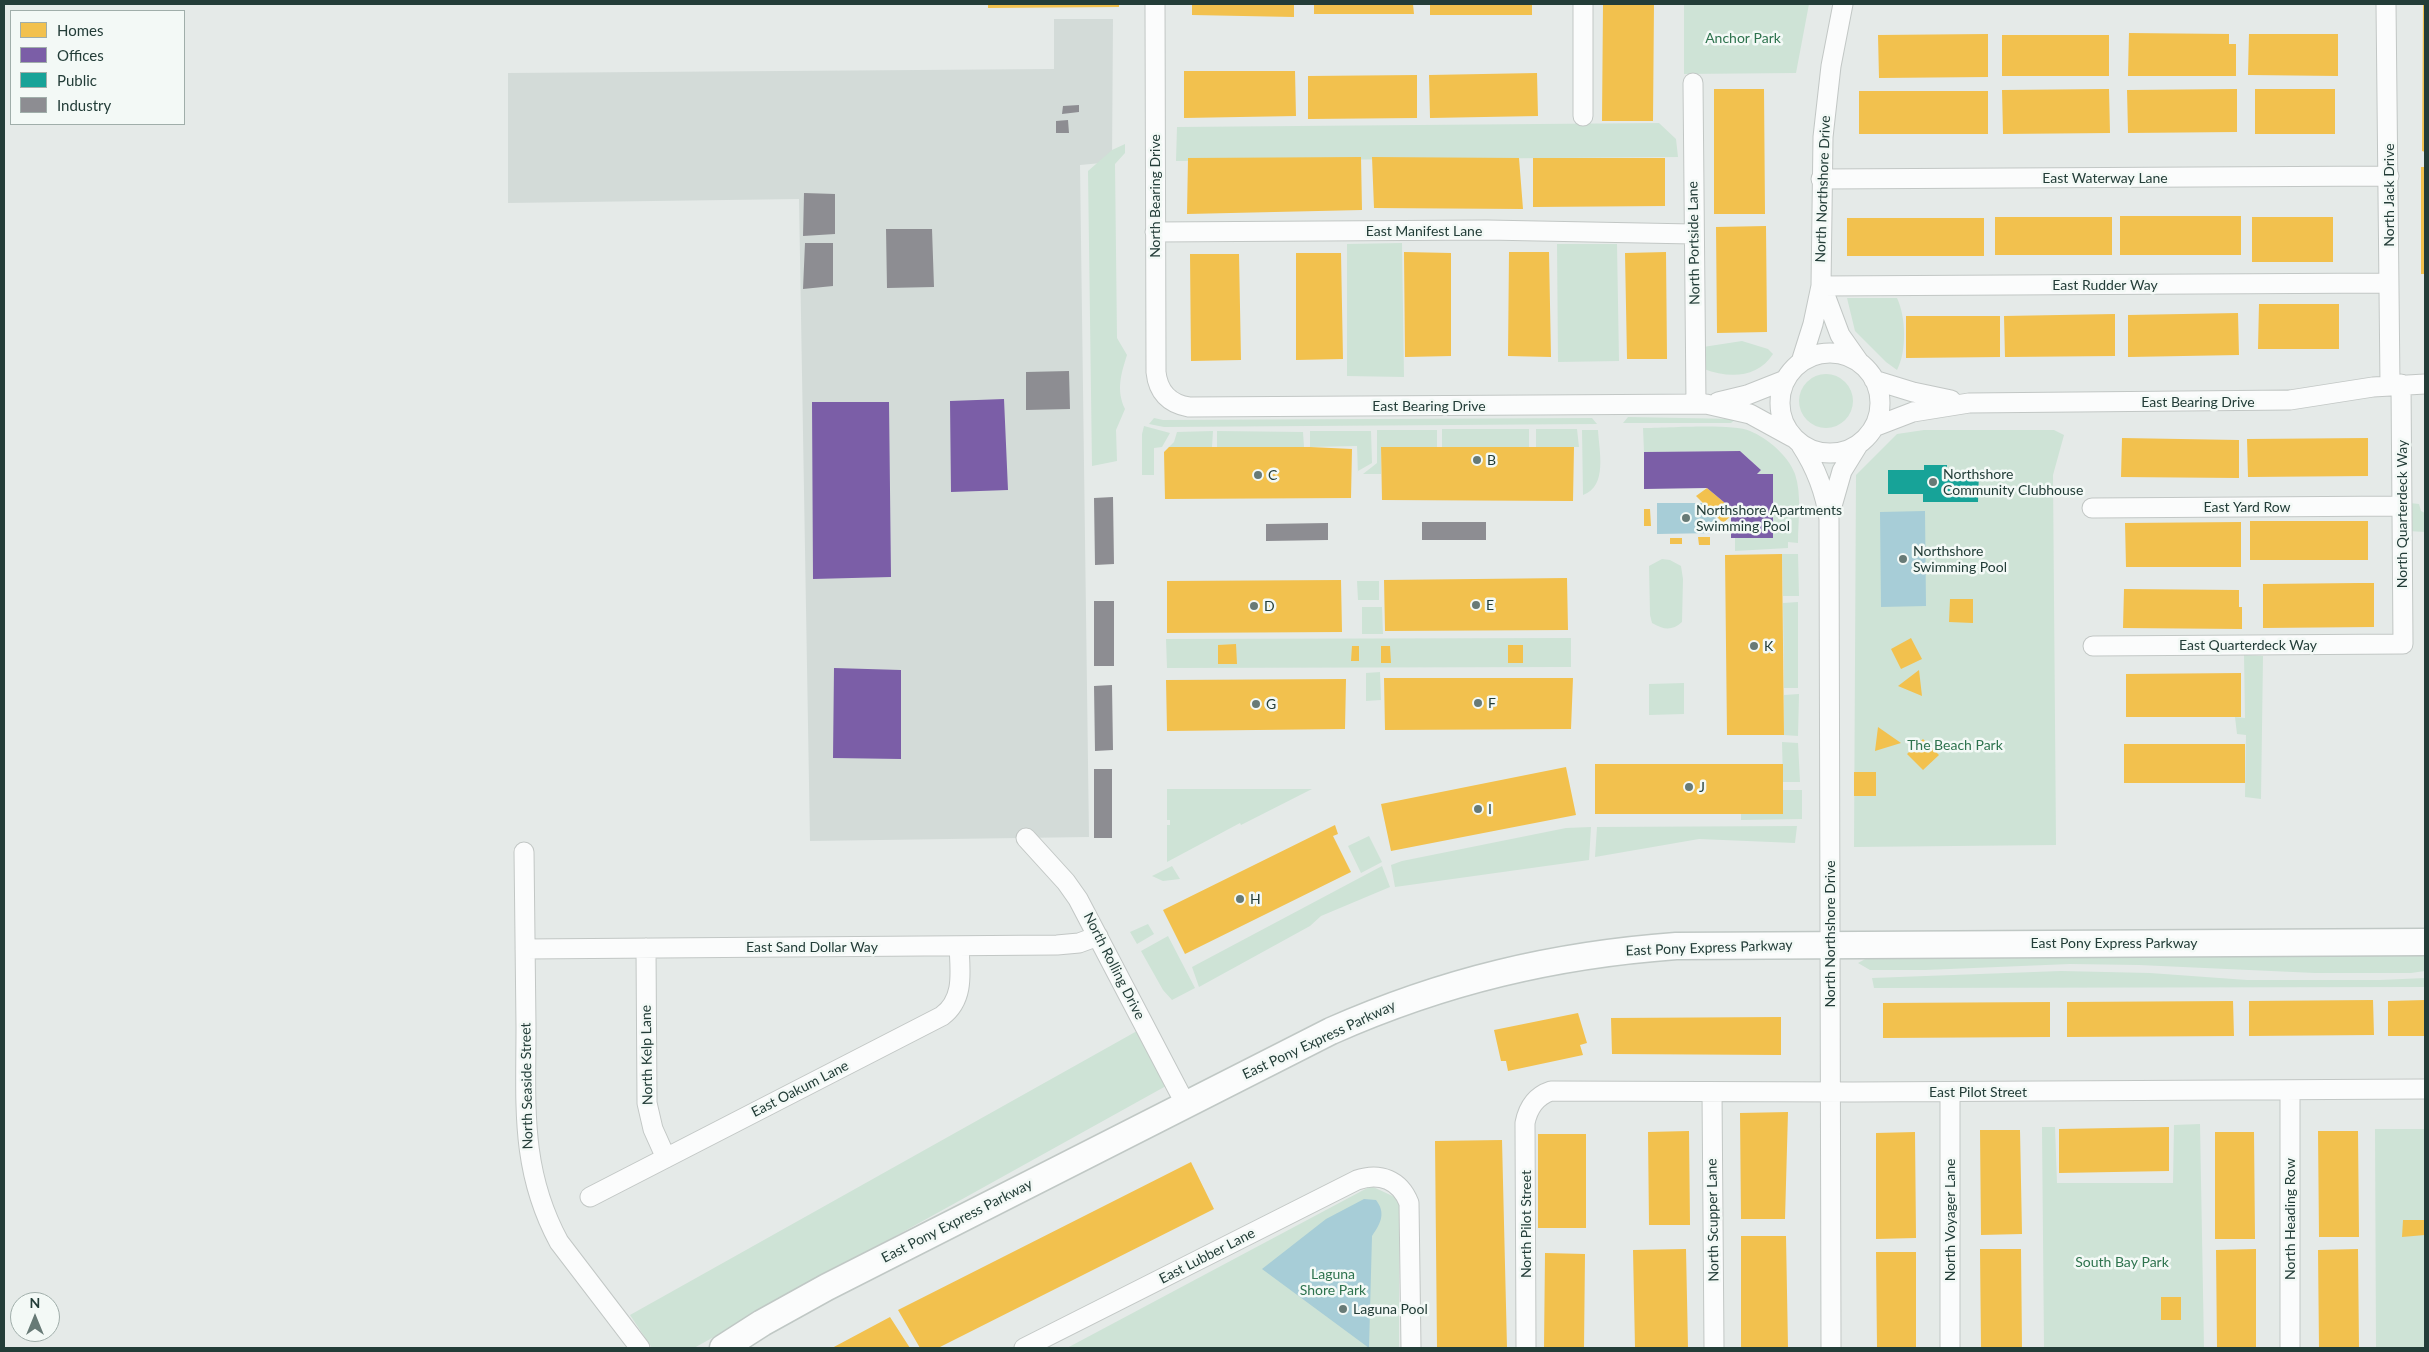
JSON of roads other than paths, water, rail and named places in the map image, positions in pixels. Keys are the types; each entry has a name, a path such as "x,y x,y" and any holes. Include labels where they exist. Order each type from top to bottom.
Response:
{"main road":[{"name":"East Pony Express Parkway","path":"724,1348 762,1323 826,1287 1370,1014 1418,996 1490,974 1572,957 1646,948 1830,944 2425,942"}],"street":[{"name":"North Bearing Drive","path":"1154,4 1156,372 1159,388"},
{"path":"1583,4 1583,116"},
{"name":"North Northshore Drive","path":"1821,286 1821,179 1826,101 1843,4"},
{"name":"North Jack Drive","path":"2386,4 2389,283 2395,385"},
{"name":"North Portside Lane","path":"1693,83 1693,234 1701,404"},
{"name":"East Waterway Lane","path":"1821,179 2389,176"},
{"name":"East Manifest Lane","path":"1156,232 1486,230 1693,234"},
{"name":"East Rudder Way","path":"1821,286 2389,283"},
{"path":"1796,441 1780,415 1781,391 1785,380 1801,362 1814,324 1821,286"},
{"path":"1701,404 1750,414 1811,450 1835,454 1858,445 1874,427 1880,404 1874,380 1858,362 1840,336 1821,286"},
{"path":"1801,362 1818,355 1836,354 1858,362"},
{"path":"1701,404 1744,396 1785,380"},
{"path":"1874,380 1913,392 1969,403"},
{"name":"East Bearing Drive","path":"1969,403 2290,400 2395,385 2425,384"},
{"name":"North Quarterdeck Way","path":"2395,385 2402,506 2403,644"},
{"name":"East Bearing Drive","path":"1159,388 1171,402 1189,407 1701,404"},
{"path":"1874,427 1913,412 1969,403"},
{"name":"North Northshore Drive","path":"1796,441 1819,479 1829,519 1831,1348"},
{"name":"North Northshore Drive","path":"1829,519 1842,471 1858,445"},
{"name":"East Yard Row","path":"2092,508 2402,506"},
{"name":"East Quarterdeck Way","path":"2093,646 2403,644"},
{"name":"North Rolling Drive","path":"1026,838 1066,882 1089,917 1186,1105"},
{"name":"North Seaside Street","path":"524,852 527,1137 535,1187 549,1224 564,1250 640,1348"},
{"name":"East Sand Dollar Way","path":"525,949 1068,945 1098,936"},
{"name":"East Oakum Lane","path":"590,1197 942,1016 953,1007 959,995 960,946"},
{"name":"North Kelp Lane","path":"646,948 647,1103 653,1129 666,1158"},
{"name":"East Pilot Street","path":"1534,1102 1551,1091 1950,1092 2425,1089"},
{"name":"North Heading Row","path":"2290,1090 2290,1348"},
{"name":"North Scupper Lane","path":"1712,1092 1714,1348"},
{"name":"North Voyager Lane","path":"1950,1092 1950,1348"},
{"name":"North Pilot Street","path":"1526,1348 1525,1123 1534,1102"},
{"name":"East Lubber Lane","path":"1024,1348 1357,1180 1374,1176 1392,1181 1400,1187 1409,1203 1411,1348"}],"water":[{"name":"Northshore Apartments Swimming Pool","path":"1657,503 1715,503 1717,533 1657,534"},
{"name":"Northshore Swimming Pool","path":"1925,511 1926,606 1881,607 1880,512"},
{"name":"Laguna Pool","path":"1364,1199 1376,1200 1382,1214 1378,1227 1372,1236 1369,1348 1262,1269 1326,1219"}],"place":[{"name":"B","path":"1477,460"},
{"name":"C","path":"1258,475"},
{"name":"Northshore Community Clubhouse","path":"1933,482"},
{"name":"Northshore Apartments Swimming Pool","path":"1686,518"},
{"name":"Northshore Swimming Pool","path":"1903,559"},
{"name":"E","path":"1476,605"},
{"name":"D","path":"1254,606"},
{"name":"K","path":"1754,646"},
{"name":"F","path":"1478,703"},
{"name":"G","path":"1256,704"},
{"name":"J","path":"1689,787"},
{"name":"I","path":"1478,809"},
{"name":"H","path":"1240,899"},
{"name":"Laguna Pool","path":"1343,1309"}],"park label":[{"name":"Anchor Park","path":"1743,38"},
{"name":"The Beach Park","path":"1955,745"},
{"name":"South Bay Park","path":"2122,1262"},
{"name":"Laguna Shore Park","path":"1333,1282"}]}
